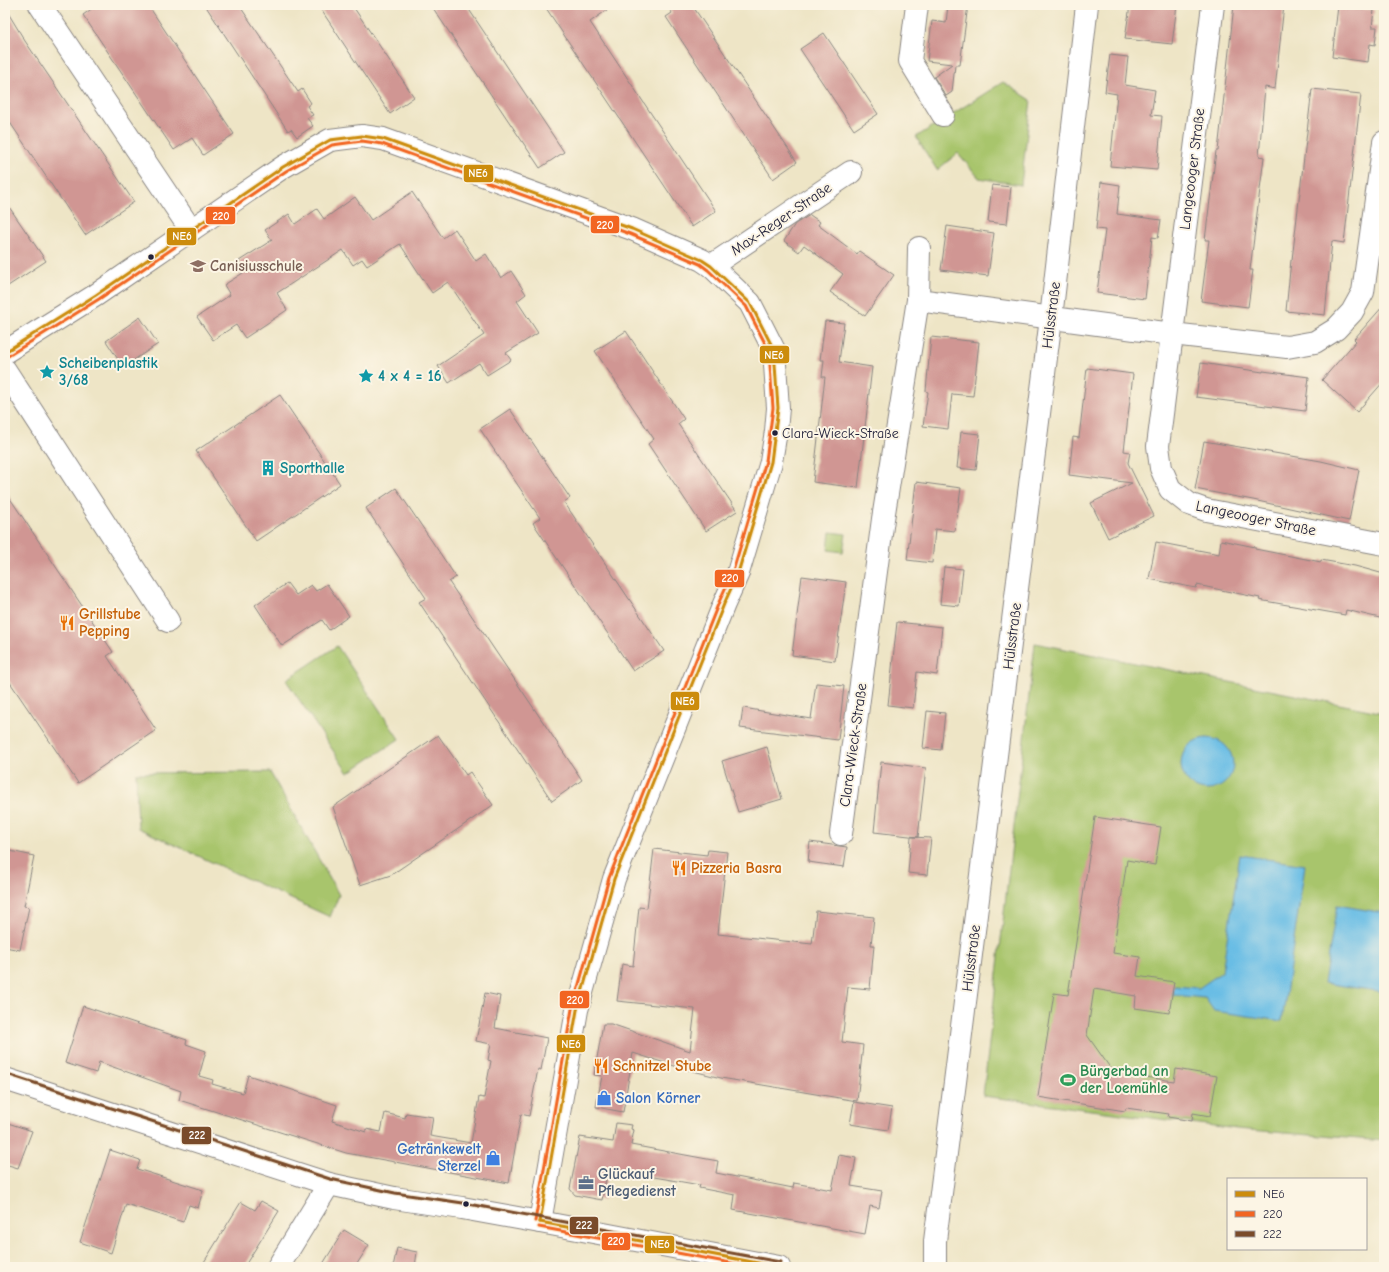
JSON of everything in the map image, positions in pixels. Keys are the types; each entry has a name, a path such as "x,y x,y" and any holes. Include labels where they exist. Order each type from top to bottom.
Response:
{"street":[{"path":"40,5 191,230"},
{"path":"917,5 910,61 943,115"},
{"name":"Hülsstraße","path":"935,1267 935,1242 1051,318 1087,5"},
{"name":"Langeooger Straße","path":"1213,5 1158,446 1161,468 1170,489 1189,504 1206,510 1382,541"},
{"path":"5,352 96,295 283,167 330,140 362,136 383,139 618,224 702,260 711,266 750,303 774,350 778,408 771,462 738,573 614,879 577,1010 540,1222"},
{"path":"918,300 1172,334 1287,347 1315,342 1336,329 1352,312 1363,292 1384,142"},
{"name":"Max-Reger-Straße","path":"711,266 851,172"},
{"name":"Clara-Wieck-Straße","path":"841,834 885,506 918,300 919,248"},
{"path":"5,370 168,621"},
{"path":"5,1079 328,1184 394,1198 462,1208 779,1267"},
{"path":"278,1267 328,1184"}],"green space":[{"path":"1003,82 1031,100 1021,185 979,178 958,153 937,170 916,137"},
{"path":"830,532 846,534 843,552 828,550"},
{"path":"1035,643 1384,713 1384,1141 1237,1129 983,1096"},
{"path":"337,646 399,739 348,773 286,680"},
{"path":"270,772 339,895 330,917 138,828 136,773"}],"water":[{"path":"1202,738 1212,738 1226,745 1233,759 1233,769 1226,783 1212,790 1202,790 1192,786 1185,779 1181,769 1181,759 1185,749 1192,742"},
{"path":"1240,855 1305,865 1282,1021 1214,1011 1205,998 1173,995 1174,986 1199,988 1222,972"},
{"path":"1337,905 1384,913 1384,992 1324,983"}],"building":[{"path":"97,5 148,5 234,134 203,155 192,138 174,150 83,15"},
{"path":"205,5 239,5 298,92 302,89 311,103 307,106 313,115 307,118 313,126 297,137 291,129 288,131"},
{"path":"318,5 352,5 414,97 390,114"},
{"path":"431,5 466,5 564,152 540,168"},
{"path":"544,5 614,5 590,22 716,211 692,227"},
{"path":"667,5 692,5 797,162 773,179 666,17 672,13"},
{"path":"948,5 968,5 960,65 955,65 952,92 946,96 934,77 952,64 927,61 932,21 946,23"},
{"path":"1130,5 1177,5 1172,44 1125,39"},
{"path":"1234,5 1284,5 1275,89 1265,87 1259,156 1264,157 1250,270 1253,270 1248,307 1201,301 1209,240 1205,240 1216,151 1218,151"},
{"path":"1338,6 1374,10 1372,27 1377,27 1375,45 1370,44 1368,62 1332,57"},
{"path":"5,8 25,41 134,202 85,235 5,115"},
{"path":"824,33 878,114 854,130 800,49"},
{"path":"1110,55 1128,57 1125,85 1155,90 1151,115 1162,116 1157,170 1110,166 1117,94 1105,92"},
{"path":"1312,89 1361,94 1344,243 1332,241 1325,315 1286,311"},
{"path":"1101,182 1120,185 1117,214 1161,220 1158,238 1152,237 1145,299 1097,293 1105,230 1096,229"},
{"path":"992,185 1011,187 1007,224 988,222"},
{"path":"412,192 443,238 455,229 476,261 486,254 501,278 511,271 526,294 517,301 538,333 506,353 511,360 487,375 479,363 449,383 438,366 484,335 448,282 432,293 400,244 367,266 362,259 353,265 343,250 277,293 287,310 245,338 236,325 213,340 197,317 230,295 224,285 246,271 239,261 272,240 265,230 289,214 295,224 317,209 324,219 355,197 371,220"},
{"path":"5,201 46,261 5,288"},
{"path":"810,215 820,222 818,225 857,254 859,251 894,275 865,316 830,292 843,274 804,245 799,252 784,241 795,224"},
{"path":"947,226 994,233 988,276 941,270"},
{"path":"1384,305 1384,381 1357,412 1322,380 1356,341 1354,339"},
{"path":"140,317 158,344 123,367 106,341"},
{"path":"825,321 844,323 839,362 872,367 858,488 813,482 825,377 822,377 824,360 820,360"},
{"path":"626,331 684,419 678,424 737,511 706,531 648,444 654,439 595,351"},
{"path":"931,337 979,342 973,396 952,394 948,429 923,426 928,392 926,391"},
{"path":"1201,363 1309,377 1305,411 1196,397"},
{"path":"1087,368 1133,374 1124,451 1130,452 1128,463 1154,516 1108,538 1091,503 1132,483 1069,475 1073,437 1079,438"},
{"name":"Sporthalle","path":"280,395 340,484 256,541 196,451"},
{"path":"510,409 570,498 564,502 664,651 633,671 533,523 540,518 480,429"},
{"path":"961,432 980,434 976,470 957,468"},
{"path":"1204,441 1321,461 1359,470 1349,521 1195,489"},
{"path":"916,482 961,488 955,531 935,529 932,563 907,560"},
{"path":"396,488 456,577 449,582 582,780 552,801 419,602 426,598 366,508"},
{"path":"5,491 113,652 107,656 156,730 78,783 5,675"},
{"path":"1221,540 1255,547 1255,549 1321,562 1321,560 1355,566 1384,574 1384,619 1346,610 1345,615 1259,600 1260,598 1197,585 1196,588 1149,579 1156,542 1219,554"},
{"path":"944,567 963,569 959,606 940,604"},
{"path":"802,576 846,582 835,661 792,655"},
{"path":"287,583 296,595 311,585 316,591 327,584 349,616 329,630 322,620 282,646 255,605"},
{"path":"897,622 942,627 937,675 917,672 913,708 888,705"},
{"path":"816,683 844,686 838,740 740,728 743,708 811,719"},
{"path":"927,711 945,713 941,750 923,748"},
{"path":"438,735 466,775 470,772 493,805 391,875 360,885 333,807"},
{"path":"767,747 782,799 738,812 722,761"},
{"path":"881,762 926,768 918,837 874,832"},
{"path":"1095,817 1161,827 1155,865 1127,860 1113,953 1140,957 1137,976 1174,982 1169,1013 1135,1008 1136,996 1094,989 1087,1035 1111,1069 1131,1073 1131,1075 1174,1081 1176,1069 1217,1076 1210,1116 1193,1113 1192,1121 1168,1117 1169,1114 1126,1108 1125,1111 1038,1097 1054,993 1068,995"},
{"path":"911,837 931,838 927,875 908,873"},
{"path":"810,842 847,847 844,867 808,862"},
{"path":"654,849 707,855 708,850 727,852 718,934 812,944 816,911 874,917 871,945 874,945 870,989 848,987 842,1042 863,1045 857,1101 721,1078 681,1068 633,1053 623,1112 596,1107 602,1076 594,1075 603,1024 611,1024 690,1051 695,1009 617,1001 622,964 633,966 639,907 647,908"},
{"path":"5,850 34,856 24,906 29,907 20,950 5,947"},
{"path":"485,993 500,996 495,1028 547,1038 541,1070 538,1069 529,1116 521,1114 509,1183 346,1153 179,1100 181,1091 99,1062 96,1073 65,1063 83,1006 187,1040 186,1044 206,1051 199,1076 213,1080 212,1084 243,1093 248,1075 337,1105 332,1121 366,1132 366,1129 381,1132 385,1113 405,1118 406,1113 433,1117 430,1136 471,1143 479,1097 484,1098 491,1061 488,1060 491,1044 476,1041"},
{"path":"854,1102 892,1108 888,1130 850,1124"},
{"path":"5,1122 32,1131 18,1168 5,1164"},
{"path":"616,1123 632,1125 631,1129 634,1130 631,1145 718,1161 716,1173 793,1188 794,1183 832,1190 839,1155 856,1158 851,1186 882,1191 879,1208 870,1206 865,1234 733,1210 735,1195 699,1188 700,1185 608,1169 602,1200 575,1195 570,1189 580,1137 613,1142"},
{"path":"110,1150 140,1160 137,1169 203,1190 198,1208 189,1205 183,1222 126,1204 111,1253 80,1242"},
{"path":"261,1201 279,1211 244,1267 201,1267 241,1202 255,1210"},
{"path":"344,1230 369,1245 355,1267 321,1267"},
{"path":"397,1248 417,1252 415,1267 393,1267"}],"transit line":[{"name":"NE6","path":"5,352 96,295 283,167 330,140 362,136 383,139 632,229 702,260 711,266 750,303 774,350 778,408 771,462 738,573 724,604 614,879 577,1010 540,1222"},
{"name":"220","path":"8,356 99,299 286,171 332,145 362,141 382,144 630,234 700,264 746,306 769,351 773,408 766,461 733,571 719,602 609,878 572,1009 535,1221"},
{"name":"222","path":"7,1074 330,1179 395,1193 463,1203 780,1262"},
{"name":"NE6","path":"540,1222 779,1267"},
{"name":"220","path":"539,1227 752,1267"}],"place":[{"name":"Canisiusschule","path":"198,266"},
{"name":"Scheibenplastik 3/68","path":"47,372"},
{"name":"4 x 4 = 16","path":"366,376"},
{"name":"Clara-Wieck-Straße","path":"775,433"},
{"name":"Sporthalle","path":"268,468"},
{"name":"Grillstube Pepping","path":"67,623"},
{"name":"Pizzeria Basra","path":"679,868"},
{"name":"Schnitzel Stube","path":"601,1066"},
{"name":"Bürgerbad an der Loemühle","path":"1068,1080"},
{"name":"Salon Körner","path":"604,1098"},
{"name":"Getränkewelt Sterzel","path":"493,1158"},
{"name":"Glückauf Pflegedienst","path":"586,1183"}]}
